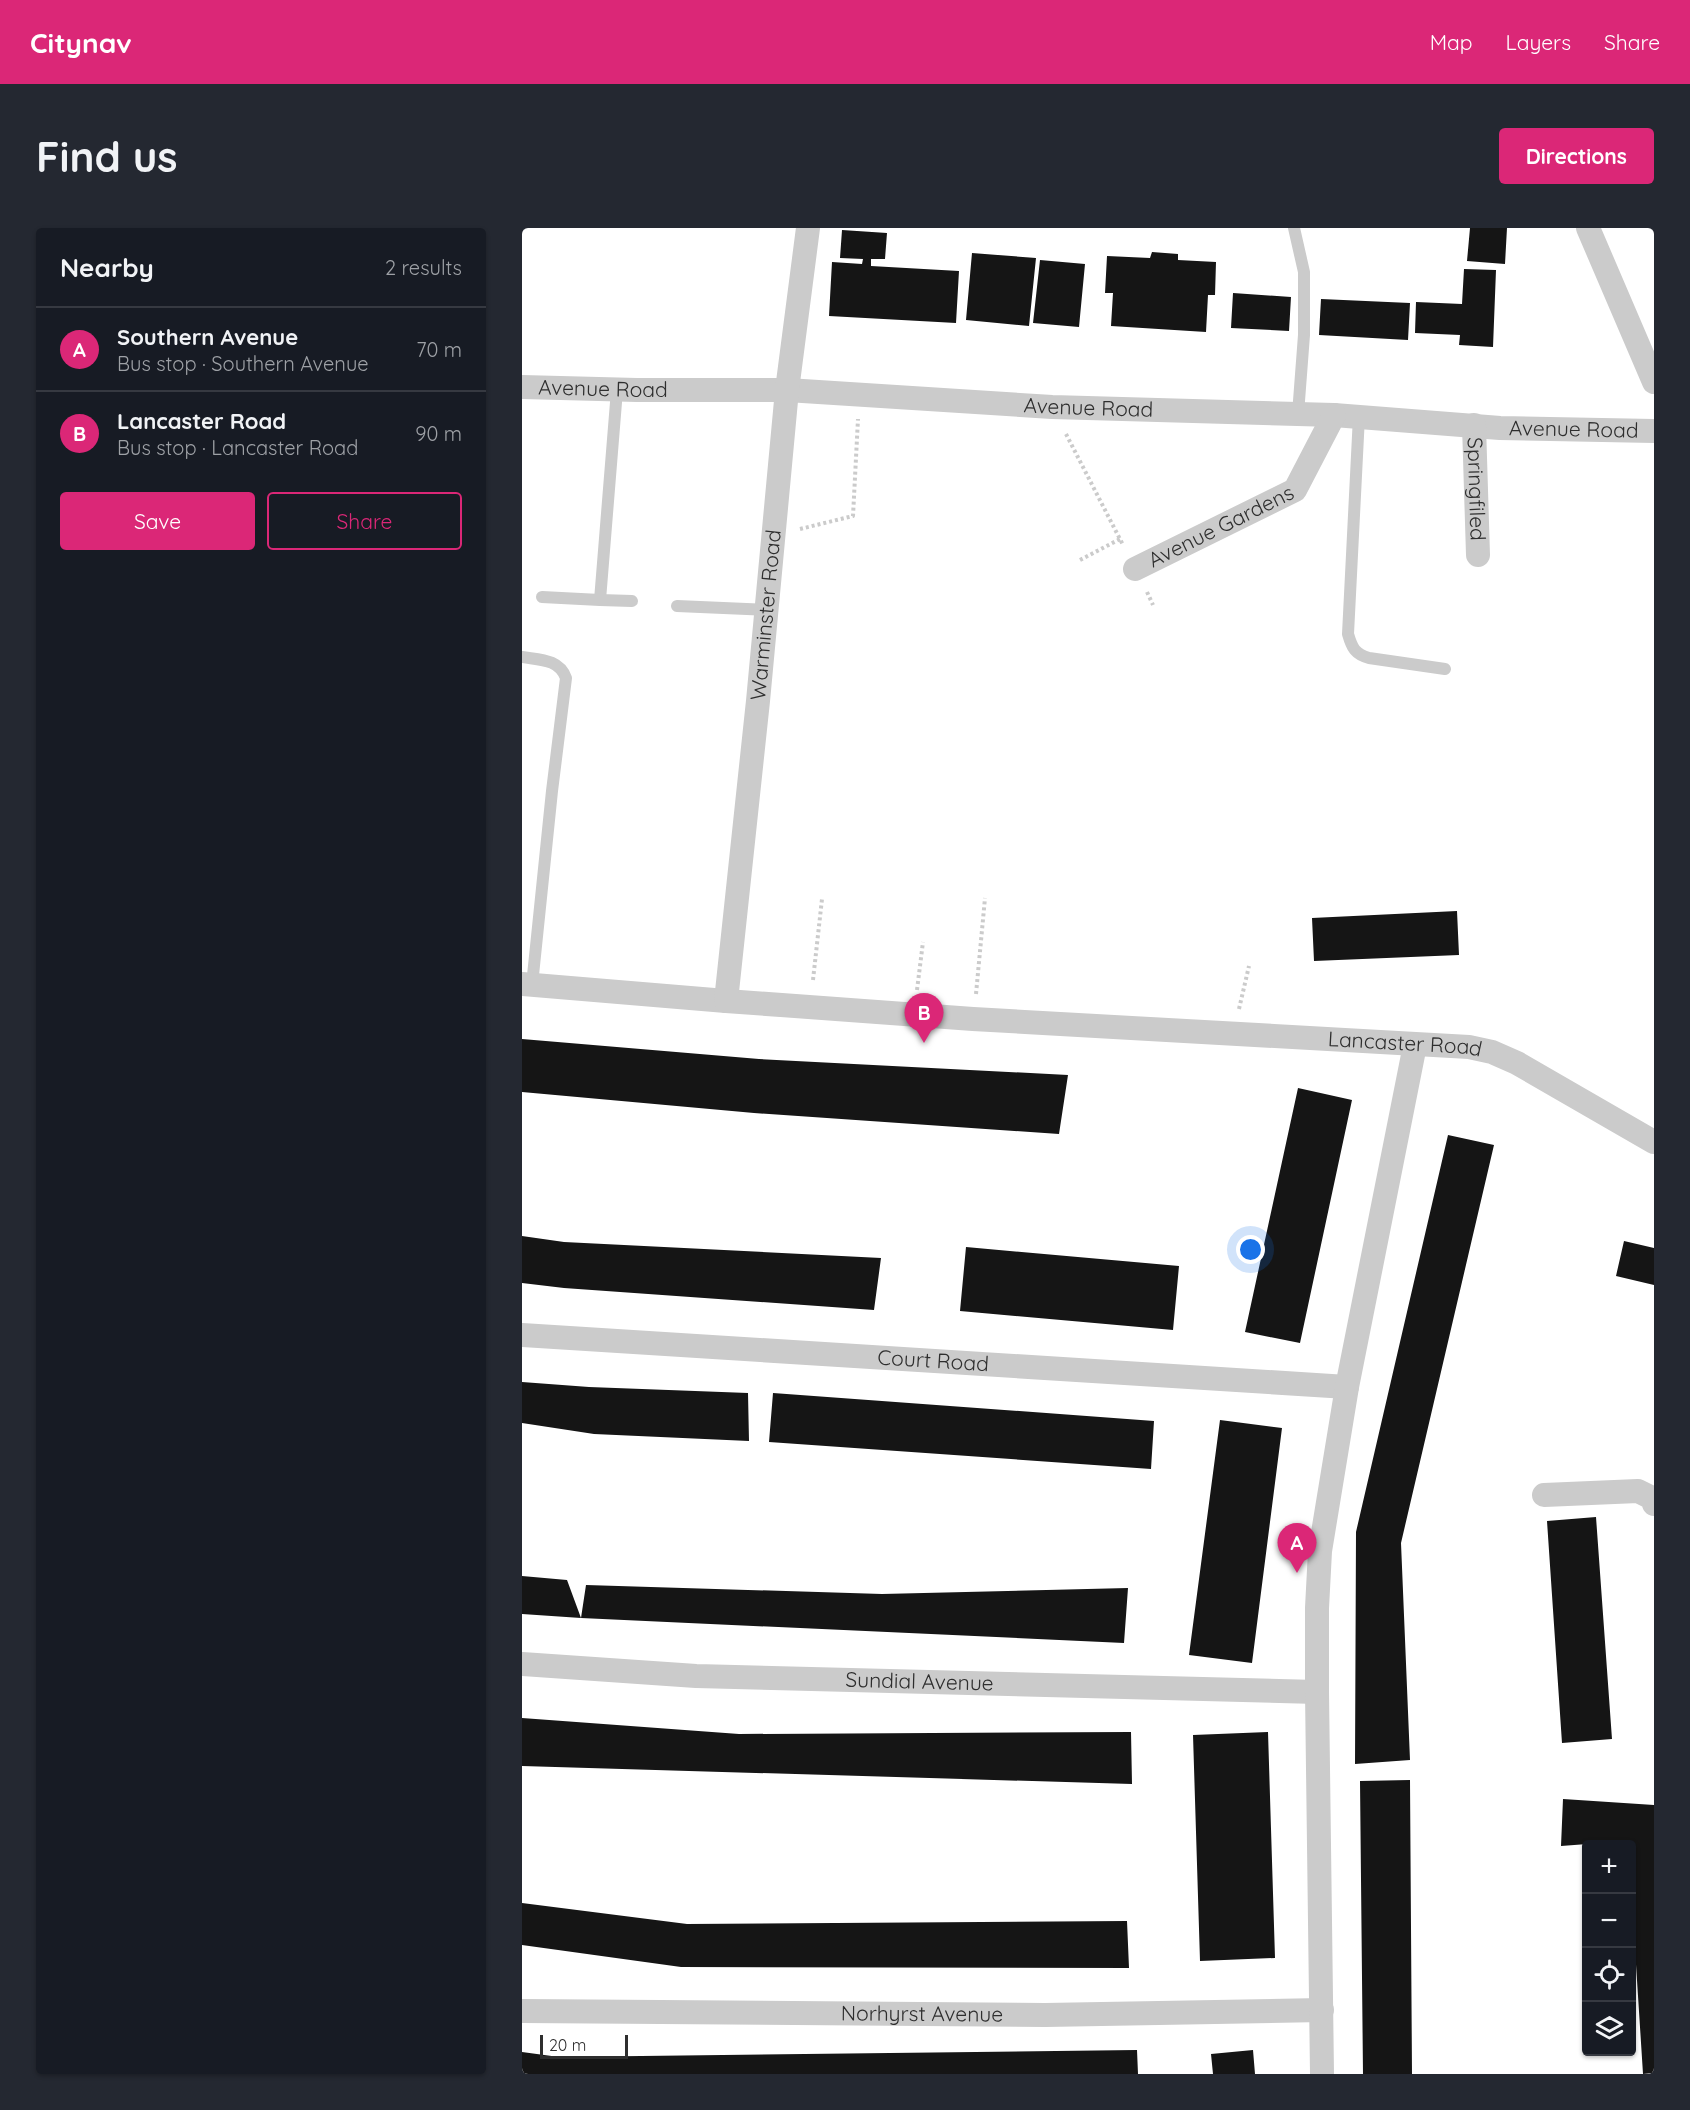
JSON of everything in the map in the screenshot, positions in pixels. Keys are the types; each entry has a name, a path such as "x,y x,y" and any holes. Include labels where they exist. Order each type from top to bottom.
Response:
{"street":[{"name":"Warminster Road","path":"726,1001 767,610 787,390 808,228"},
{"path":"1588,228 1654,382"},
{"name":"Avenue Road","path":"522,387 617,390 787,390 1052,407 1334,415 1500,428 1654,431"},
{"name":"Avenue Gardens","path":"1135,569 1295,490 1334,415"},
{"name":"Springfiled","path":"1474,425 1478,555"},
{"name":"Lancaster Road","path":"527,985 974,1019 1469,1047 1492,1052 1517,1063 1654,1142"},
{"path":"1322,2074 1317,1692 1320,1551 1347,1387 1415,1045"},
{"name":"Court Road","path":"522,1335 1347,1387"},
{"path":"1544,1495 1638,1491 1652,1498 1654,1504"},
{"name":"Sundial Avenue","path":"522,1664 696,1676 1317,1692"},
{"name":"Norhyrst Avenue","path":"522,2011 1045,2015 1322,2010"}],"lane":[{"path":"1294,228 1304,272 1304,335 1298,414"},
{"path":"600,600 617,390"},
{"path":"1359,416 1348,634 1352,648 1357,655 1369,658 1445,669"},
{"path":"542,597 632,601"},
{"path":"677,606 767,610"},
{"path":"522,657 556,663 563,670 566,678 527,985"}],"path":[{"path":"773,535 853,516 859,394"},
{"path":"1052,407 1153,605"},
{"path":"1080,560 1119,539"},
{"path":"974,1019 985,898"},
{"path":"810,1008 822,899"},
{"path":"914,1015 922,942"},
{"path":"1234,1033 1249,966"}],"building":[{"path":"1470,228 1507,228 1505,264 1467,261"},
{"path":"842,230 887,233 885,259 871,259 871,266 959,271 956,323 829,316 832,262 862,264 863,259 840,258"},
{"path":"1152,252 1178,254 1178,260 1216,262 1215,295 1208,295 1206,332 1111,326 1113,293 1105,293 1107,256 1150,258"},
{"path":"972,253 1036,258 1029,326 966,320"},
{"path":"1040,260 1085,264 1079,327 1033,323"},
{"path":"1464,269 1496,270 1493,347 1459,345 1460,335 1415,333 1416,302 1462,304"},
{"path":"1233,293 1291,297 1289,331 1231,328"},
{"path":"1321,299 1410,303 1408,340 1319,335"},
{"path":"1457,911 1459,955 1314,961 1312,918"},
{"path":"522,1039 759,1059 1068,1075 1059,1134 754,1113 522,1092"},
{"path":"1298,1088 1352,1100 1300,1343 1245,1332"},
{"path":"1448,1135 1494,1145 1401,1543 1410,1760 1355,1764 1356,1532"},
{"path":"522,1236 564,1242 881,1258 874,1310 522,1283"},
{"path":"1624,1241 1654,1248 1654,1285 1616,1276"},
{"path":"966,1247 1179,1266 1173,1330 960,1311"},
{"path":"522,1382 748,1393 749,1441 594,1434 522,1423"},
{"path":"773,1393 1154,1421 1151,1469 769,1442"},
{"path":"1220,1420 1282,1428 1252,1663 1189,1655"},
{"path":"1596,1517 1612,1739 1562,1743 1547,1521"},
{"path":"522,1576 567,1580 581,1618 522,1614"},
{"path":"586,1585 882,1594 1128,1588 1124,1643 581,1618"},
{"path":"522,1718 739,1734 1131,1732 1132,1784 522,1766"},
{"path":"1268,1732 1275,1958 1200,1961 1193,1735"},
{"path":"1410,1780 1412,2074 1363,2074 1360,1781"},
{"path":"1563,1799 1654,1805 1654,2073 1643,2074 1636,1965 1636,1840 1582,1840 1582,1844 1561,1846"},
{"path":"522,1903 687,1924 1127,1921 1129,1968 681,1967 522,1945"},
{"path":"1137,2050 1138,2074 522,2074 522,2052 559,2057"},
{"path":"1253,2050 1255,2074 1213,2074 1211,2054"}],"place":[{"name":"Lancaster Road","path":"924,1043"},
{"name":"Southern Avenue","path":"1297,1573"}]}
